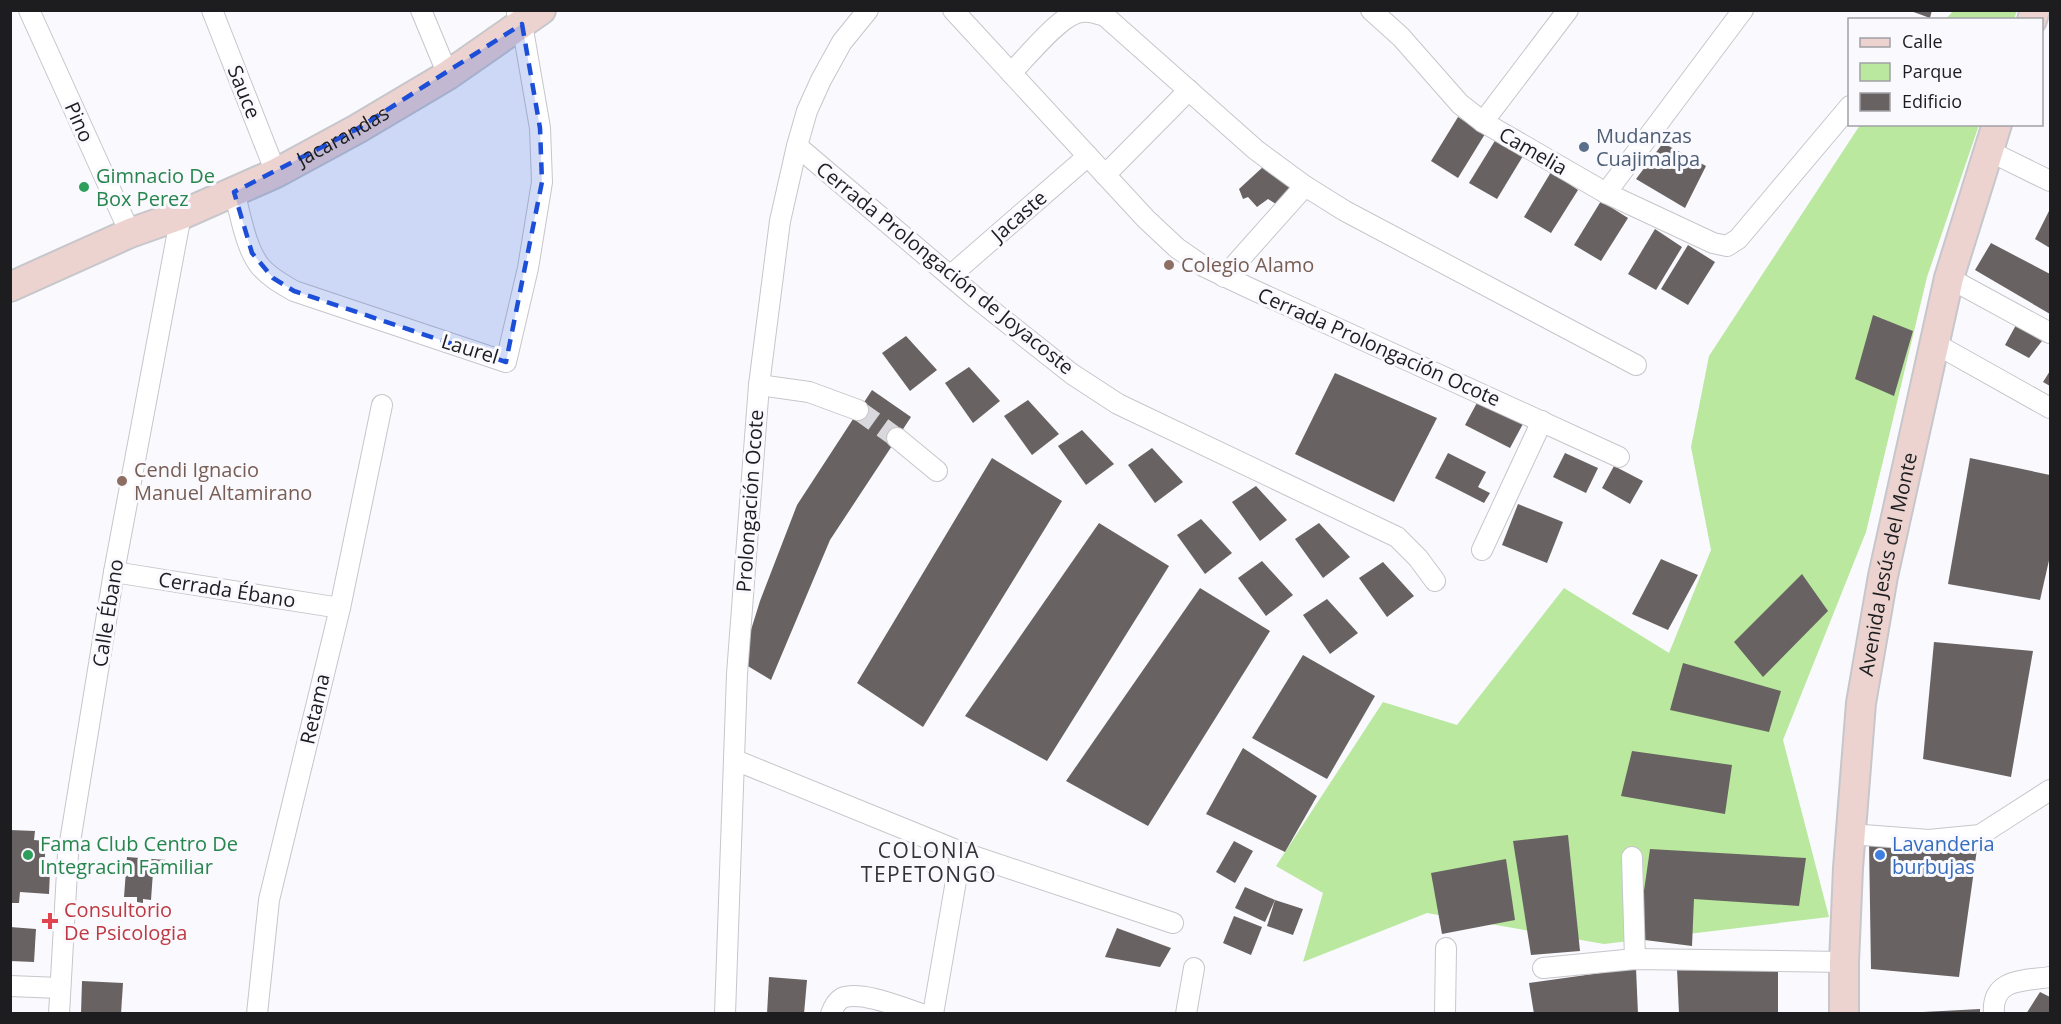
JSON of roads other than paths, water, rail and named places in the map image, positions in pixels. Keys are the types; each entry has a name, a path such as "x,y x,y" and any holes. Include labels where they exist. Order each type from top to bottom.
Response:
{"main road":[{"name":"Jacarandas","path":"10,287 130,233 181,215 276,173 357,129 448,75 526,15"},
{"name":"Avenida Jesús del Monte","path":"1844,1014 1850,834 1863,691 1883,576 1949,278 1996,126"}],"street":[{"name":"Pino","path":"29,10 130,233"},
{"name":"Sauce","path":"212,10 276,173"},
{"path":"421,10 448,75"},
{"name":"Prolongación Ocote","path":"724,1014 735,760 736,674 759,385 780,221 807,111 842,42 868,10"},
{"name":"Cerrada Prolongación Ocote","path":"953,10 1146,219 1177,248 1224,277 1619,457"},
{"name":"Camelia","path":"1371,10 1401,37 1460,104 1483,122 1606,193 1713,243 1726,246 1738,240 1848,108"},
{"path":"1483,122 1569,10"},
{"path":"1606,193 1743,10"},
{"path":"1011,73 1060,15 1092,12 1105,16 1256,150 1305,186 1346,211 1636,365"},
{"name":"Laurel","path":"234,192 252,253 261,267 273,278 294,291 506,362 528,268 542,182 540,128 526,15"},
{"path":"1105,175 1189,90"},
{"name":"Cerrada Prolongación de Joyacoste","path":"797,146 950,276 1072,374 1118,404 1397,537 1418,558 1435,581"},
{"path":"1989,151 2050,181"},
{"name":"Jacaste","path":"950,276 1088,156"},
{"path":"1224,277 1305,186"},
{"name":"Calle Ébano","path":"59,1014 68,854 114,572 181,215"},
{"path":"1949,278 2050,333"},
{"path":"1934,343 2050,408"},
{"path":"759,385 809,392 858,410"},
{"name":"Retama","path":"257,1014 270,900 340,608 381,405"},
{"path":"1482,550 1542,421"},
{"path":"897,438 937,471"},
{"name":"Cerrada Ébano","path":"114,572 340,608"},
{"path":"735,760 961,852 1173,923"},
{"path":"1850,834 1929,840 1980,835 2050,790"},
{"path":"933,1014 961,852"},
{"path":"1632,857 1635,959"},
{"path":"1445,1014 1446,948"},
{"path":"1543,968 1635,959 1844,962"},
{"path":"1186,1014 1194,968"},
{"path":"1994,1014 1995,997 2006,984 2050,977"},
{"path":"10,986 60,988"},
{"path":"831,1014 833,1007 841,999 856,996 875,999 922,1014"}],"tunnel":[{"path":"858,410 897,438"}],"place":[{"name":"Mudanzas Cuajimalpa","path":"1584,147"},
{"name":"Gimnacio De Box Perez","path":"84,187"},
{"name":"Colegio Alamo","path":"1169,265"},
{"name":"Cendi Ignacio Manuel Altamirano","path":"122,481"},
{"name":"Fama Club Centro De Integracin Familiar","path":"28,855"},
{"name":"Lavanderia burbujas","path":"1880,855"},
{"name":"Consultorio De Psicologia","path":"50,921"}],"district":[{"name":"COLONIA TEPETONGO","path":"929,863"}]}
